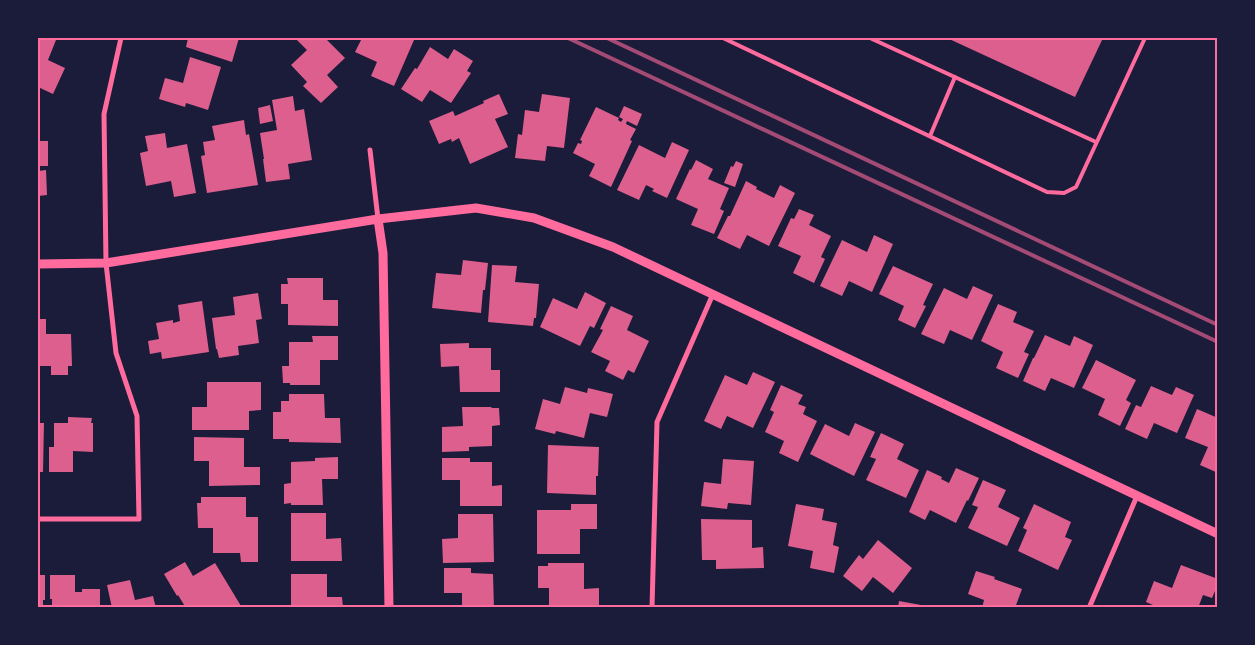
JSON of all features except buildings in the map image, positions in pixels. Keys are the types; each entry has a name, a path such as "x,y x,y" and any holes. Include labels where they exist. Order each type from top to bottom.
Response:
{"street":[{"path":"38,519 139,518 137,416 116,354 106,263 104,114 121,38"},
{"path":"370,150 384,252 388,608"},
{"path":"38,264 106,263 378,219 476,208 534,218 612,247 713,293 1218,534"},
{"path":"652,608 657,422 713,293"},
{"path":"1089,608 1137,496"}],"lane":[{"path":"723,38 1047,192 1064,193 1076,187 1145,38"},
{"path":"870,38 1096,142"},
{"path":"930,136 955,77"}],"railway":[{"path":"568,38 1218,342"},
{"path":"607,38 1218,325"}]}
